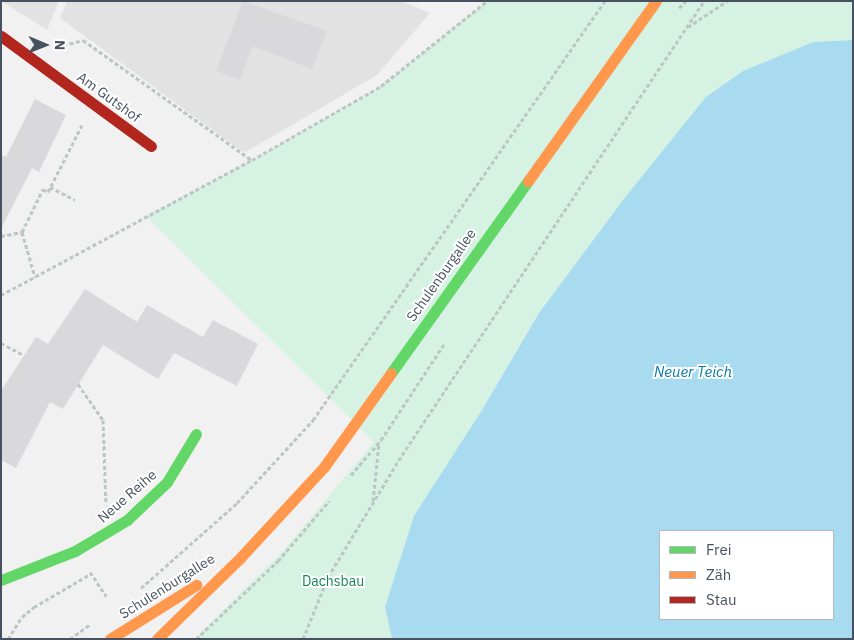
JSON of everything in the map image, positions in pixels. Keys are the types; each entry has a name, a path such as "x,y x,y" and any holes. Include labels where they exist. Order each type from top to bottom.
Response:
{"street":[{"name":"Schulenburgallee","path":"157,639 240,558 324,467 656,1"},
{"name":"Am Gutshof","path":"1,36 151,146"},
{"name":"Neue Reihe","path":"1,580 75,551 107,534 167,482 196,434"},
{"name":"Schulenburgallee","path":"110,639 240,558"}],"path":[{"path":"1,295 252,160 381,86 487,1"},
{"path":"134,594 191,547 237,503 313,420 605,1"},
{"path":"303,639 328,577 373,504 505,297 704,1"},
{"path":"686,29 727,1"},
{"path":"54,48 83,40 252,160"},
{"path":"35,277 22,232 43,189 48,192 93,105"},
{"path":"50,187 75,200"},
{"path":"1,236 22,232"},
{"path":"1,343 24,355"},
{"path":"78,384 103,420 107,534"},
{"path":"373,504 379,442"},
{"path":"75,551 92,573 106,596"},
{"path":"8,639 22,617 34,607 92,573"},
{"path":"70,639 94,622"}],"shaded area":[{"path":"1,1 59,1 47,30"},
{"path":"67,1 401,1 430,13 377,75 244,153 60,18"}],"green space":[{"name":"Dachsbau","path":"487,1 853,1 853,40 813,42 743,71 623,200 539,313 482,410 385,606 392,639 194,639 283,551 374,442 146,216 252,160 381,86"}],"water":[{"name":"Neuer Teich","path":"853,40 853,639 392,639 385,607 414,516 482,410 539,313 623,200 706,97 743,71 813,42"}],"building":[{"path":"243,1 327,31 312,69 253,46 240,80 216,71"},
{"path":"35,99 66,115 39,172 32,168 1,229 1,155 6,157"},
{"path":"85,289 137,322 147,305 203,337 213,320 258,344 237,386 174,353 158,379 103,345 63,409 50,402 16,468 1,460 1,391 36,337 48,344"}],"traffic: fast":[{"path":"391,373 528,181"},
{"path":"1,580 75,551 127,520 167,482 196,434"}],"traffic: slow":[{"path":"528,181 656,1"},
{"path":"157,639 240,558 324,467 391,373"},
{"path":"110,639 196,585"}],"traffic: jam":[{"path":"1,36 151,146"}]}
